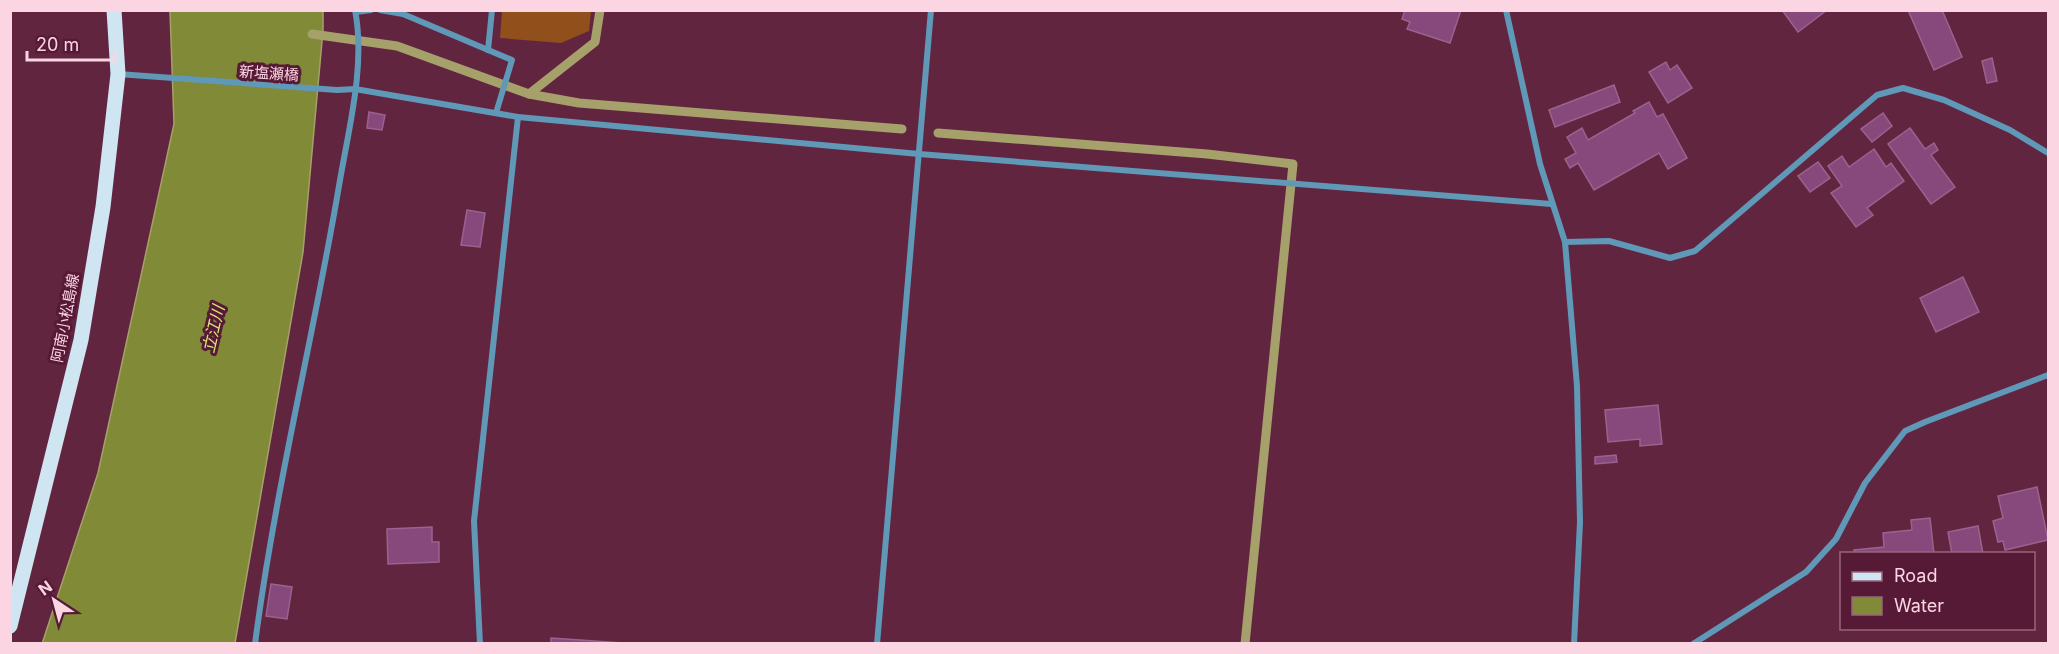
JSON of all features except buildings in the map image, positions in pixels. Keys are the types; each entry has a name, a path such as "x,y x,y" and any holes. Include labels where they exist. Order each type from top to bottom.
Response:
{"main road":[{"name":"阿南小松島線","path":"10,626 81,340 103,207 118,74 114,10"}],"street":[{"path":"255,644 287,445 316,311 355,89 360,33 356,11 371,10"},
{"path":"380,10 403,14 512,60 496,113"},
{"path":"488,50 492,10"},
{"path":"877,644 931,10"},
{"path":"1506,10 1540,164 1565,242 1577,386 1580,522 1574,644"},
{"name":"新塩瀬橋","path":"118,74 337,90 355,89 518,117 919,154 1551,204"},
{"path":"1565,242 1609,241 1670,258 1695,251 1877,95 1903,88 1944,100 2010,130 2049,153"},
{"path":"480,644 474,521 518,117"},
{"path":"1693,644 1806,572 1836,539 1865,483 1905,431 2049,375"}],"shaded area":[{"path":"502,11 591,11 589,31 561,43 500,38"}],"water":[{"name":"立江川","path":"170,11 323,11 303,252 235,643 42,644 98,473 174,124"}],"waterway":[{"path":"529,94 595,42 600,10"},
{"path":"312,34 397,46 529,94 579,103 902,129"},
{"path":"938,133 1207,154 1293,164 1245,644"}]}
